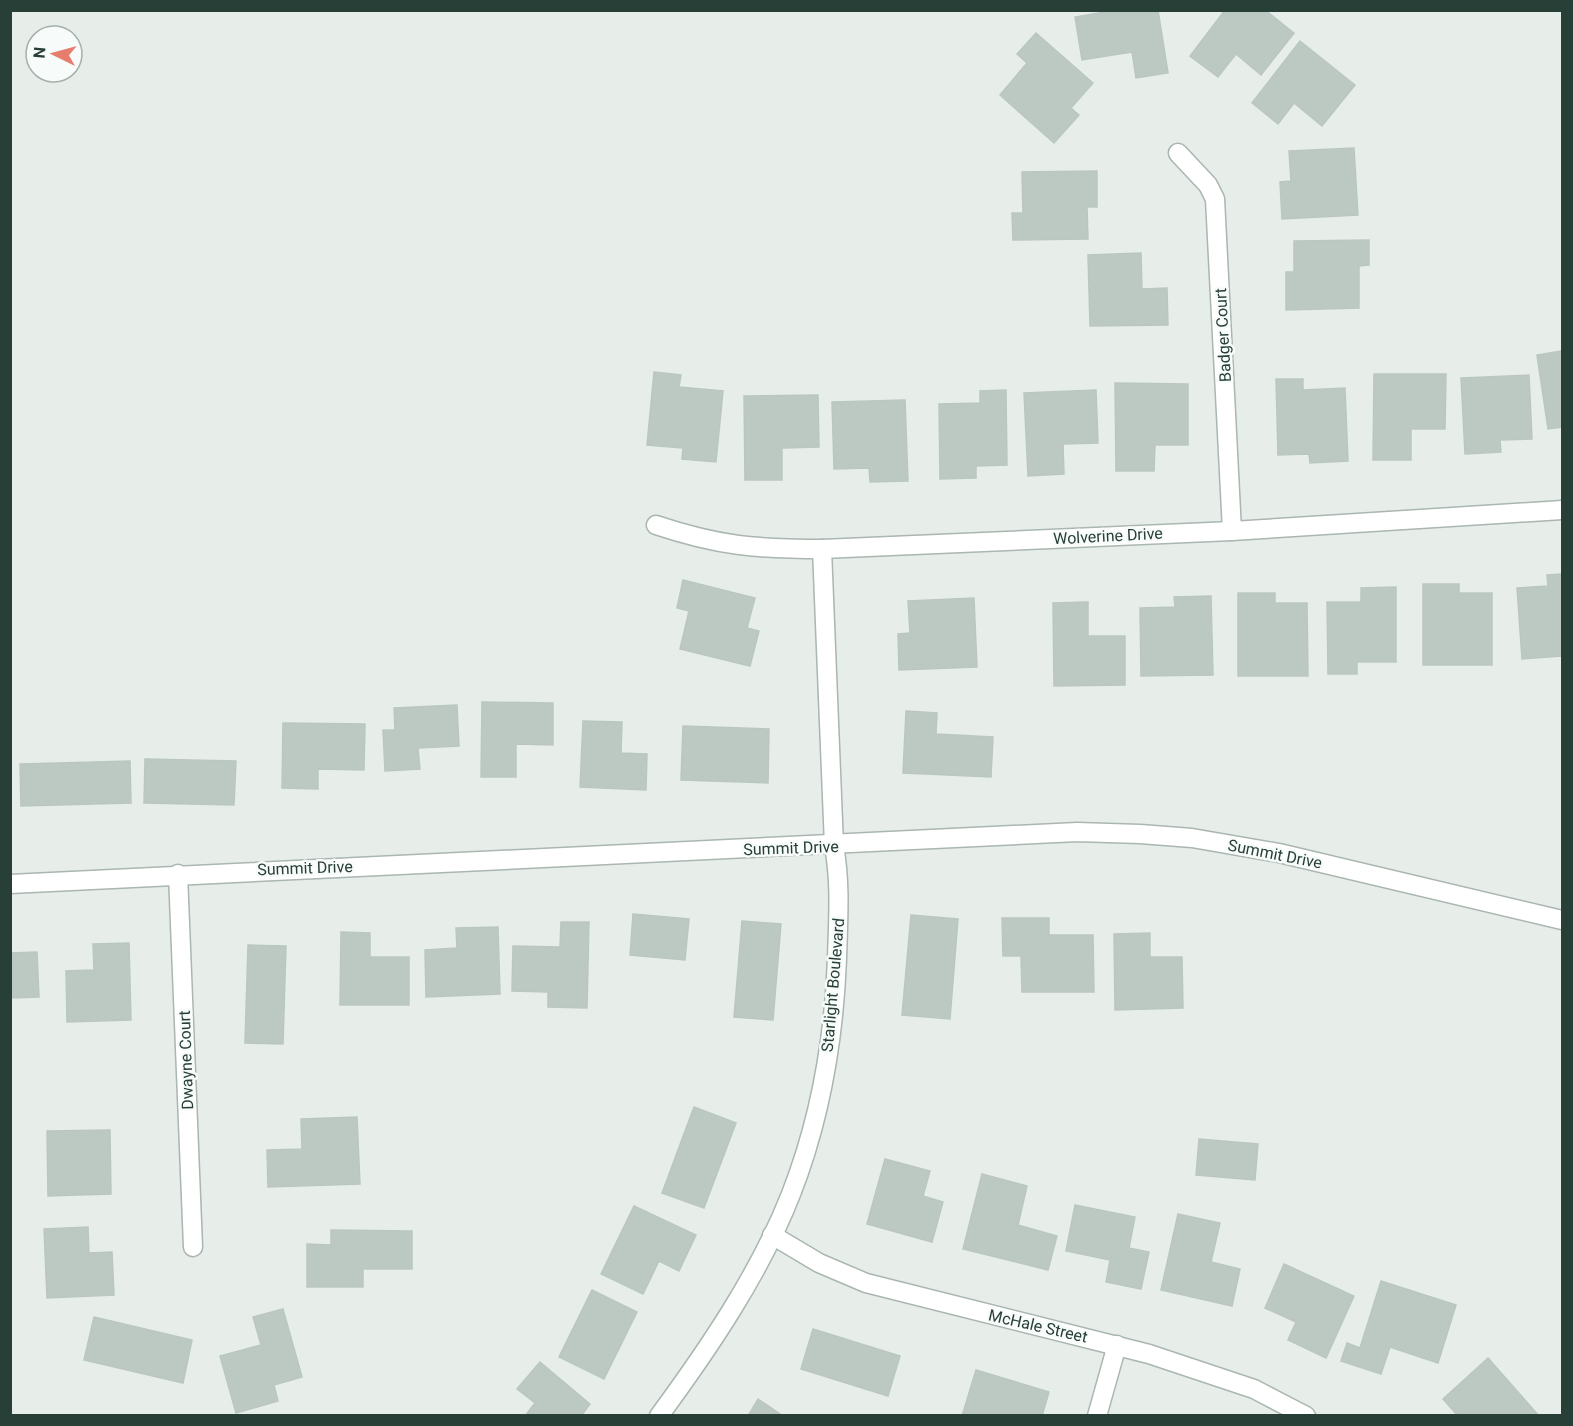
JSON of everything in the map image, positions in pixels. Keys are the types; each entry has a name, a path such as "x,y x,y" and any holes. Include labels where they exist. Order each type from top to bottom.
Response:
{"street":[{"name":"Badger Court","path":"1178,153 1208,185 1215,199 1232,531"},
{"name":"Wolverine Drive","path":"656,525 724,544 765,549 822,549 1232,531 1563,510"},
{"name":"Starlight Boulevard","path":"659,1416 694,1367 772,1235 791,1194 806,1151 830,1044 837,971 839,891 834,846 822,549"},
{"name":"Summit Drive","path":"10,884 178,874 834,846 1077,832 1192,838 1279,853 1563,920"},
{"name":"Dwayne Court","path":"178,874 193,1247"},
{"name":"McHale Street","path":"772,1235 819,1263 866,1283 1117,1345 1254,1389 1306,1416"},
{"path":"1096,1416 1117,1345"}],"building":[{"path":"1116,10 1158,10 1168,73 1136,78 1132,52 1082,60 1075,17"},
{"path":"1225,10 1265,10 1294,33 1261,75 1236,54 1218,77 1190,56"},
{"path":"1036,33 1093,83 1071,108 1079,115 1054,143 1000,95 1027,63 1017,54"},
{"path":"1300,41 1355,85 1322,126 1294,103 1278,124 1252,103"},
{"path":"1354,148 1358,215 1282,219 1280,182 1291,181 1289,151"},
{"path":"1097,171 1097,207 1087,207 1088,239 1013,240 1012,213 1023,213 1022,172"},
{"path":"1369,240 1369,265 1359,266 1359,308 1286,310 1286,272 1294,272 1294,241"},
{"path":"1141,253 1142,289 1167,288 1168,325 1090,326 1088,255"},
{"path":"1562,351 1562,427 1548,429 1537,355"},
{"path":"654,372 681,375 679,387 723,391 716,462 682,459 683,448 647,445"},
{"path":"1374,374 1446,374 1445,429 1411,429 1411,460 1373,460"},
{"path":"1529,375 1532,439 1500,440 1501,452 1465,454 1461,378"},
{"path":"1276,379 1303,379 1303,390 1345,388 1348,461 1310,463 1309,454 1278,455"},
{"path":"1115,383 1188,384 1188,445 1155,445 1154,471 1116,471"},
{"path":"1006,390 1007,465 976,466 976,478 940,479 939,404 980,403 980,391"},
{"path":"1096,390 1098,443 1063,444 1064,474 1028,476 1024,393"},
{"path":"818,395 819,447 782,448 782,480 745,480 744,396"},
{"path":"905,400 908,481 870,482 869,468 834,469 832,402"},
{"path":"1562,574 1562,656 1522,659 1517,588 1548,586 1547,575"},
{"path":"683,580 755,598 747,628 759,631 750,666 680,649 689,611 677,608"},
{"path":"1423,584 1459,584 1459,593 1492,593 1492,665 1423,665"},
{"path":"1396,587 1396,662 1357,662 1357,674 1328,674 1327,602 1361,602 1361,588"},
{"path":"1238,593 1275,593 1275,603 1307,603 1308,676 1238,676"},
{"path":"1211,596 1213,675 1141,676 1140,608 1175,607 1174,597"},
{"path":"974,598 977,667 899,670 898,634 910,633 908,601"},
{"path":"1088,602 1088,636 1125,636 1125,685 1054,686 1053,603"},
{"path":"482,702 553,703 553,745 516,744 516,777 481,777"},
{"path":"457,705 459,746 418,748 420,769 385,771 383,730 395,730 394,708"},
{"path":"906,711 937,713 936,734 993,737 991,777 903,773"},
{"path":"583,721 622,722 621,753 647,754 646,790 580,787"},
{"path":"283,723 365,724 364,770 318,769 318,789 282,788"},
{"path":"683,726 769,729 768,783 681,780"},
{"path":"145,759 236,761 234,805 144,803"},
{"path":"130,761 131,803 21,806 20,764"},
{"path":"633,914 689,919 685,960 630,955"},
{"path":"911,915 958,919 950,1019 902,1015"},
{"path":"1002,918 1049,918 1049,935 1093,935 1094,992 1022,992 1021,956 1003,956"},
{"path":"742,921 781,924 773,1020 734,1017"},
{"path":"561,922 589,922 587,1008 548,1007 548,992 512,991 513,946 560,947"},
{"path":"498,927 500,994 426,997 425,950 457,948 456,928"},
{"path":"341,932 370,933 370,957 409,957 409,1005 340,1005"},
{"path":"1150,933 1150,957 1182,957 1183,1008 1115,1010 1114,934"},
{"path":"129,943 131,1020 67,1022 66,971 94,970 93,944"},
{"path":"248,945 286,946 283,1044 245,1043"},
{"path":"37,952 39,997 10,998 10,953"},
{"path":"694,1107 736,1123 704,1208 662,1193"},
{"path":"357,1117 360,1184 268,1187 267,1150 302,1149 301,1119"},
{"path":"110,1130 111,1194 48,1196 47,1131"},
{"path":"1199,1139 1258,1144 1255,1180 1196,1175"},
{"path":"885,1159 930,1171 923,1196 943,1202 932,1242 867,1224"},
{"path":"982,1174 1027,1186 1018,1225 1057,1236 1048,1270 963,1249"},
{"path":"1075,1205 1135,1217 1129,1248 1149,1252 1141,1289 1106,1282 1110,1260 1066,1251"},
{"path":"634,1206 696,1235 679,1271 659,1261 643,1294 601,1274"},
{"path":"1178,1214 1220,1223 1211,1262 1240,1269 1232,1306 1161,1290"},
{"path":"88,1227 89,1253 112,1252 114,1295 47,1298 44,1229"},
{"path":"331,1230 412,1231 412,1269 363,1269 363,1287 307,1287 307,1244 331,1245"},
{"path":"1284,1264 1354,1296 1326,1358 1288,1340 1296,1322 1265,1308"},
{"path":"1381,1281 1456,1305 1438,1363 1390,1347 1381,1374 1341,1361 1347,1343 1360,1348"},
{"path":"592,1290 637,1312 604,1379 559,1357"},
{"path":"283,1309 302,1377 274,1385 278,1401 236,1413 220,1356 261,1345 253,1317"},
{"path":"94,1317 192,1340 183,1383 84,1360"},
{"path":"813,1329 900,1356 888,1396 801,1369"},
{"path":"1488,1358 1539,1416 1458,1416 1443,1399"},
{"path":"540,1362 590,1404 581,1416 525,1416 535,1403 517,1389"},
{"path":"976,1370 1049,1392 1042,1416 962,1416"},
{"path":"758,1399 783,1416 748,1416"}]}
